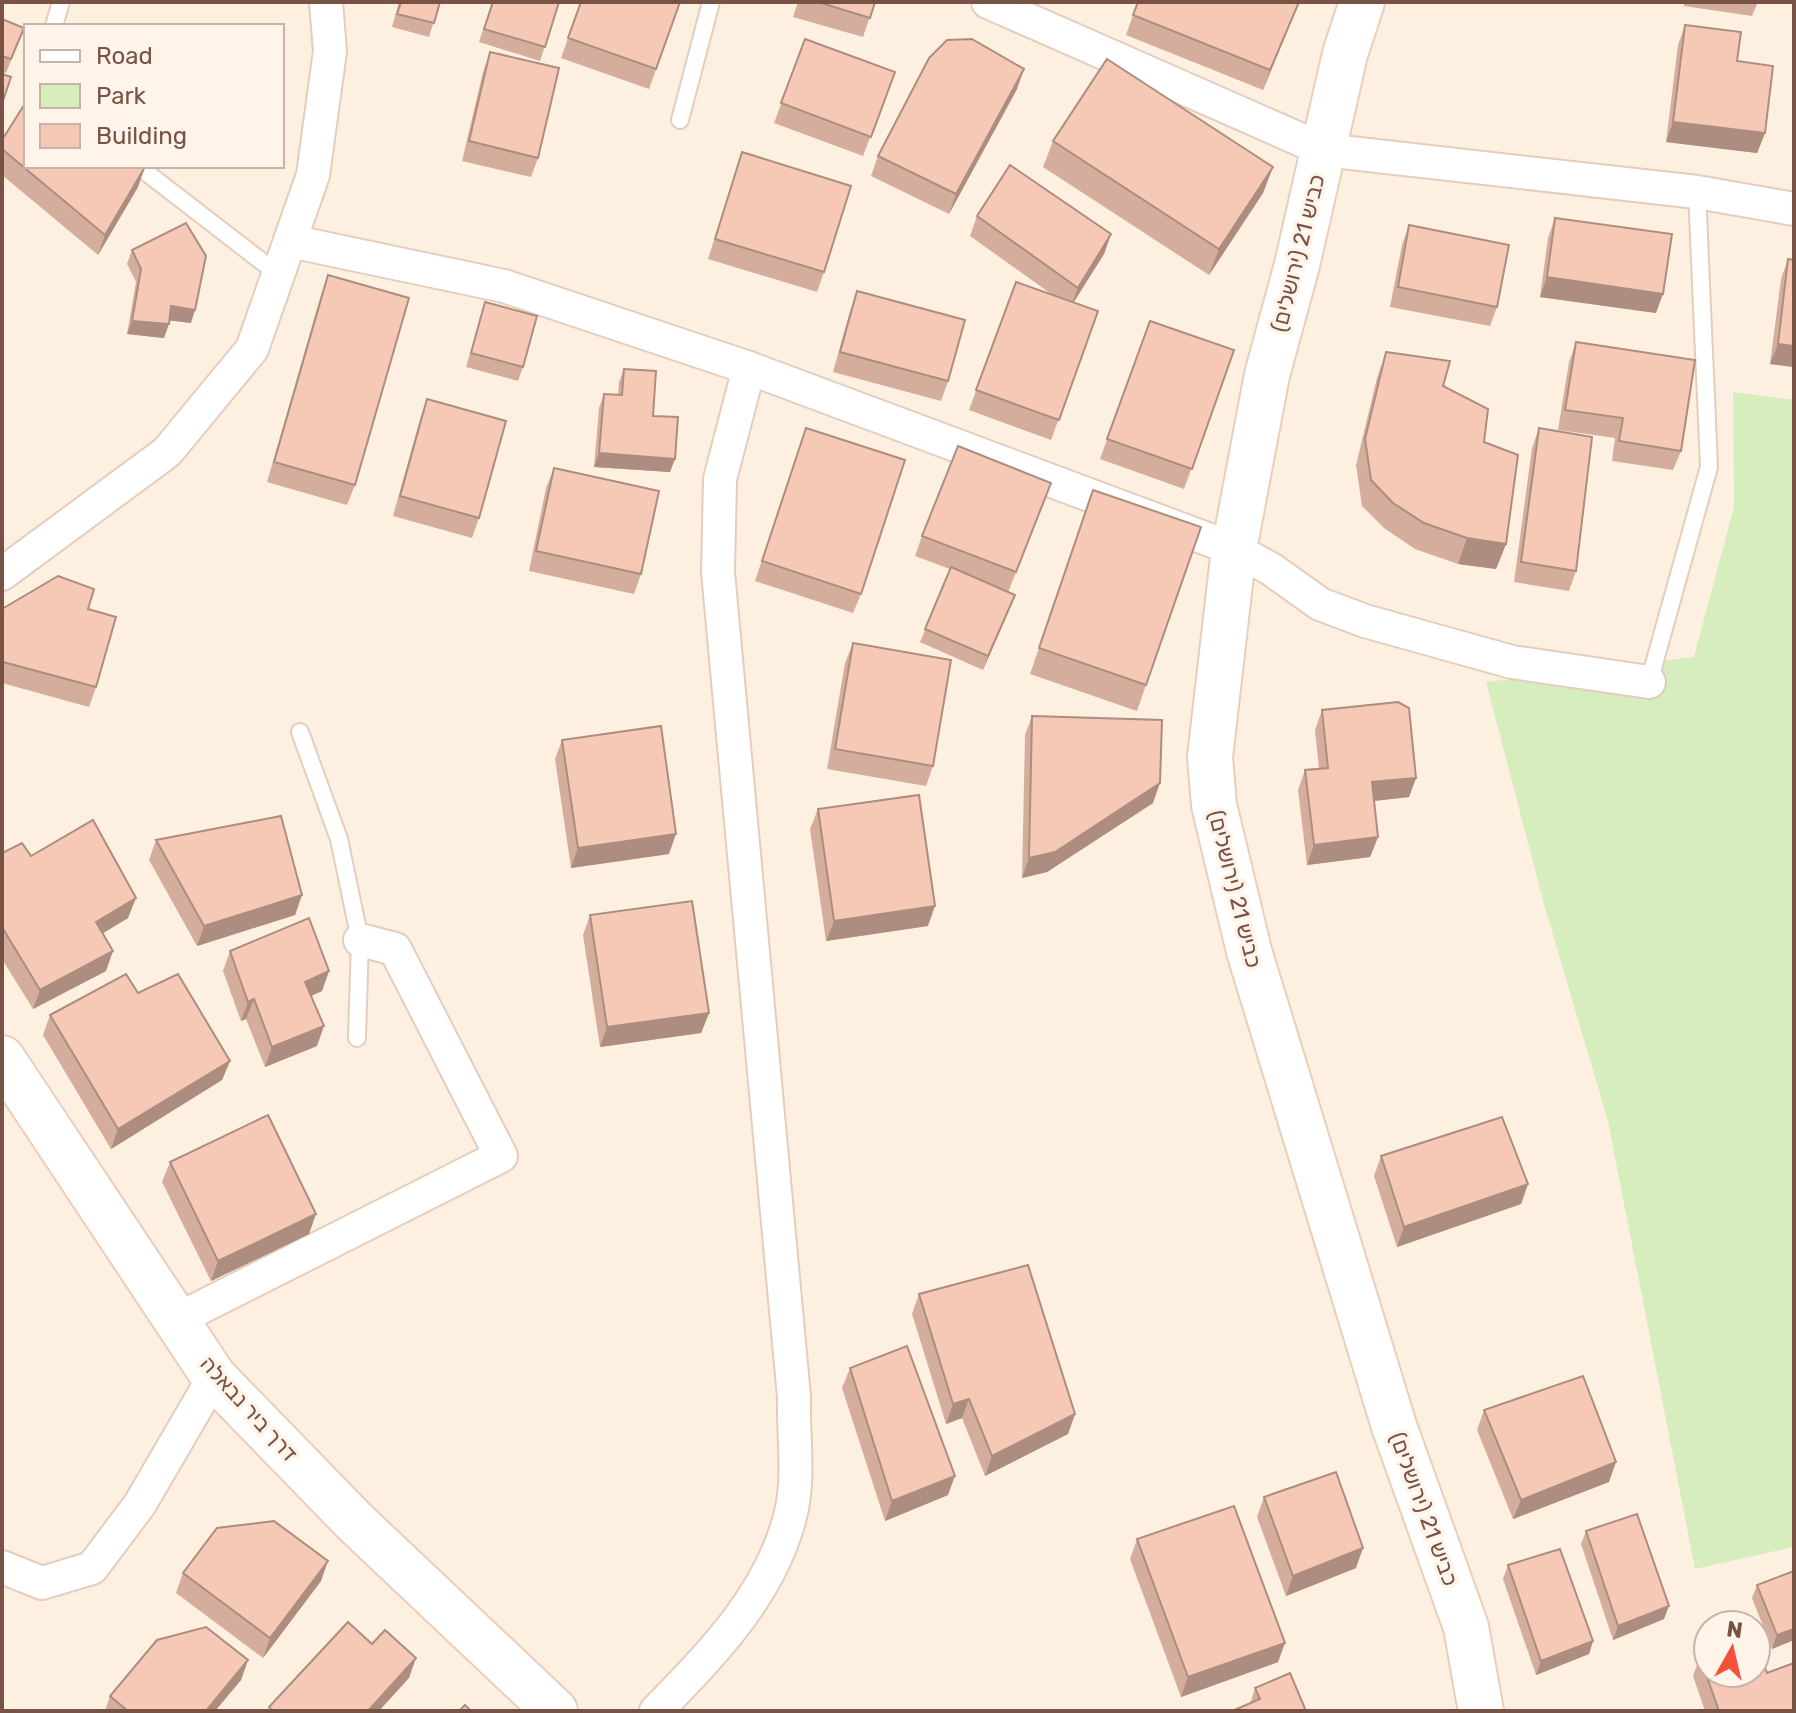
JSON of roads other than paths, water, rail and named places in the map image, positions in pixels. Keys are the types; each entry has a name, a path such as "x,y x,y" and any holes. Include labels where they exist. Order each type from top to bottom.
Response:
{"main road":[{"name":"כביש 21 (ירושלים)","path":"1362,2 1345,54 1267,375 1234,549 1210,757 1214,805 1224,857 1394,1426 1466,1627 1481,1711"},
{"name":"דרך ביר נבאלה","path":"2,1058 214,1377 355,1522 555,1711"}],"street":[{"path":"2,574 167,452 252,349 313,175 330,51 326,2"},
{"path":"988,2 1324,150 1697,192 1794,209"},
{"path":"290,241 504,286 749,368 1234,549 1271,569 1320,604 1365,621 1512,662 1649,682"},
{"path":"656,1711 707,1660 776,1562 793,1506 794,1397 718,572 720,479 749,368"},
{"path":"176,1320 501,1156 395,949 360,940"},
{"path":"2,1567 42,1583 92,1568 140,1504 214,1377"}],"lane":[{"path":"55,24 61,2"},
{"path":"680,120 711,2"},
{"path":"141,168 278,274"},
{"path":"1649,682 1709,467 1697,192"},
{"path":"300,732 339,839 360,940 357,1038"}]}
